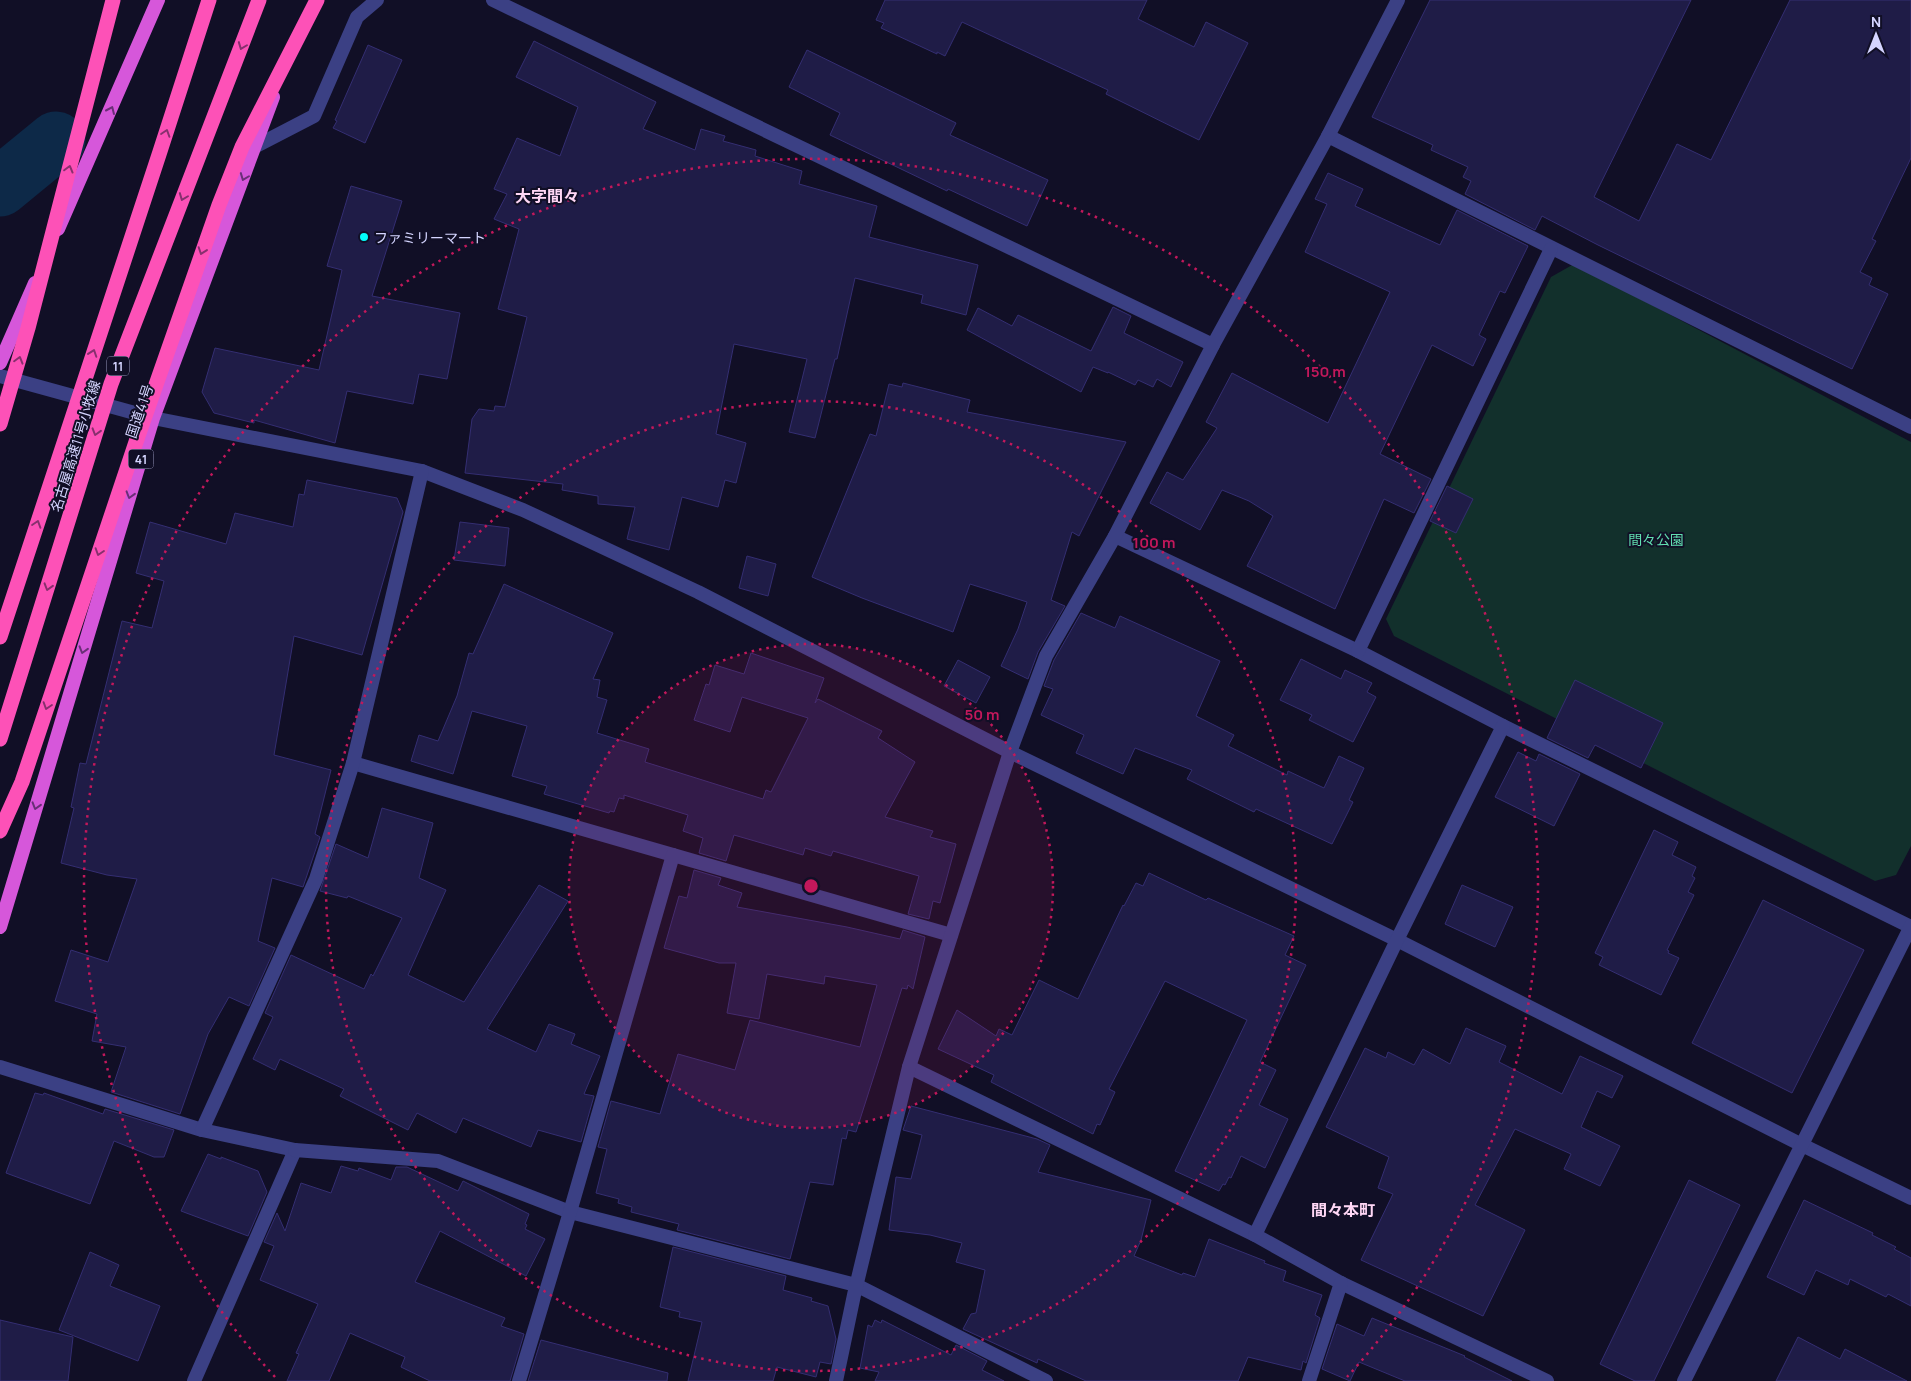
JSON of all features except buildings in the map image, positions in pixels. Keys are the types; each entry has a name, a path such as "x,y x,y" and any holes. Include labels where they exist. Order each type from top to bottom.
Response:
{"highway":[{"path":"0,424 28,328 113,0"},
{"path":"0,363 158,0"},
{"name":"11","path":"0,637 209,0"},
{"name":"名古屋高速11号小牧線","path":"0,739 111,384 259,0"},
{"name":"国道41号","path":"0,927 153,418 309,0"},
{"path":"0,831 22,782 136,439 218,205 242,147 317,0"}],"street":[{"path":"256,146 314,116 357,18 376,0"},
{"path":"493,0 1213,346"},
{"path":"836,1381 856,1285 909,1067 1010,752 1046,656 1115,536 1213,346 1328,136 1398,0"},
{"path":"1328,136 1551,249 1911,427"},
{"path":"1358,651 1551,249"},
{"path":"0,376 153,418 422,471 523,510 698,592 1010,752 1397,940 1800,1144 1911,1198"},
{"path":"202,1130 316,879 352,763 422,471"},
{"path":"1115,536 1358,651 1503,726 1911,926 1800,1144 1684,1381"},
{"path":"1255,1235 1397,940 1503,726"},
{"path":"352,763 951,935"},
{"path":"519,1381 673,855"},
{"path":"0,1067 202,1130 295,1150 438,1161 570,1212 856,1285 1046,1381"},
{"path":"909,1067 1255,1235 1341,1283 1546,1381"},
{"path":"194,1381 295,1150"},
{"path":"1309,1381 1341,1283"}],"green space":[{"name":"間々公園","path":"1574,264 1911,442 1911,846 1896,875 1875,881 1394,636 1386,619 1551,277"}],"waterway":[{"path":"0,187 56,141"}],"place":[{"name":"ファミリーマート","path":"364,237"}],"district":[{"name":"大字間々","path":"547,196"},
{"name":"間々本町","path":"1343,1210"}]}
